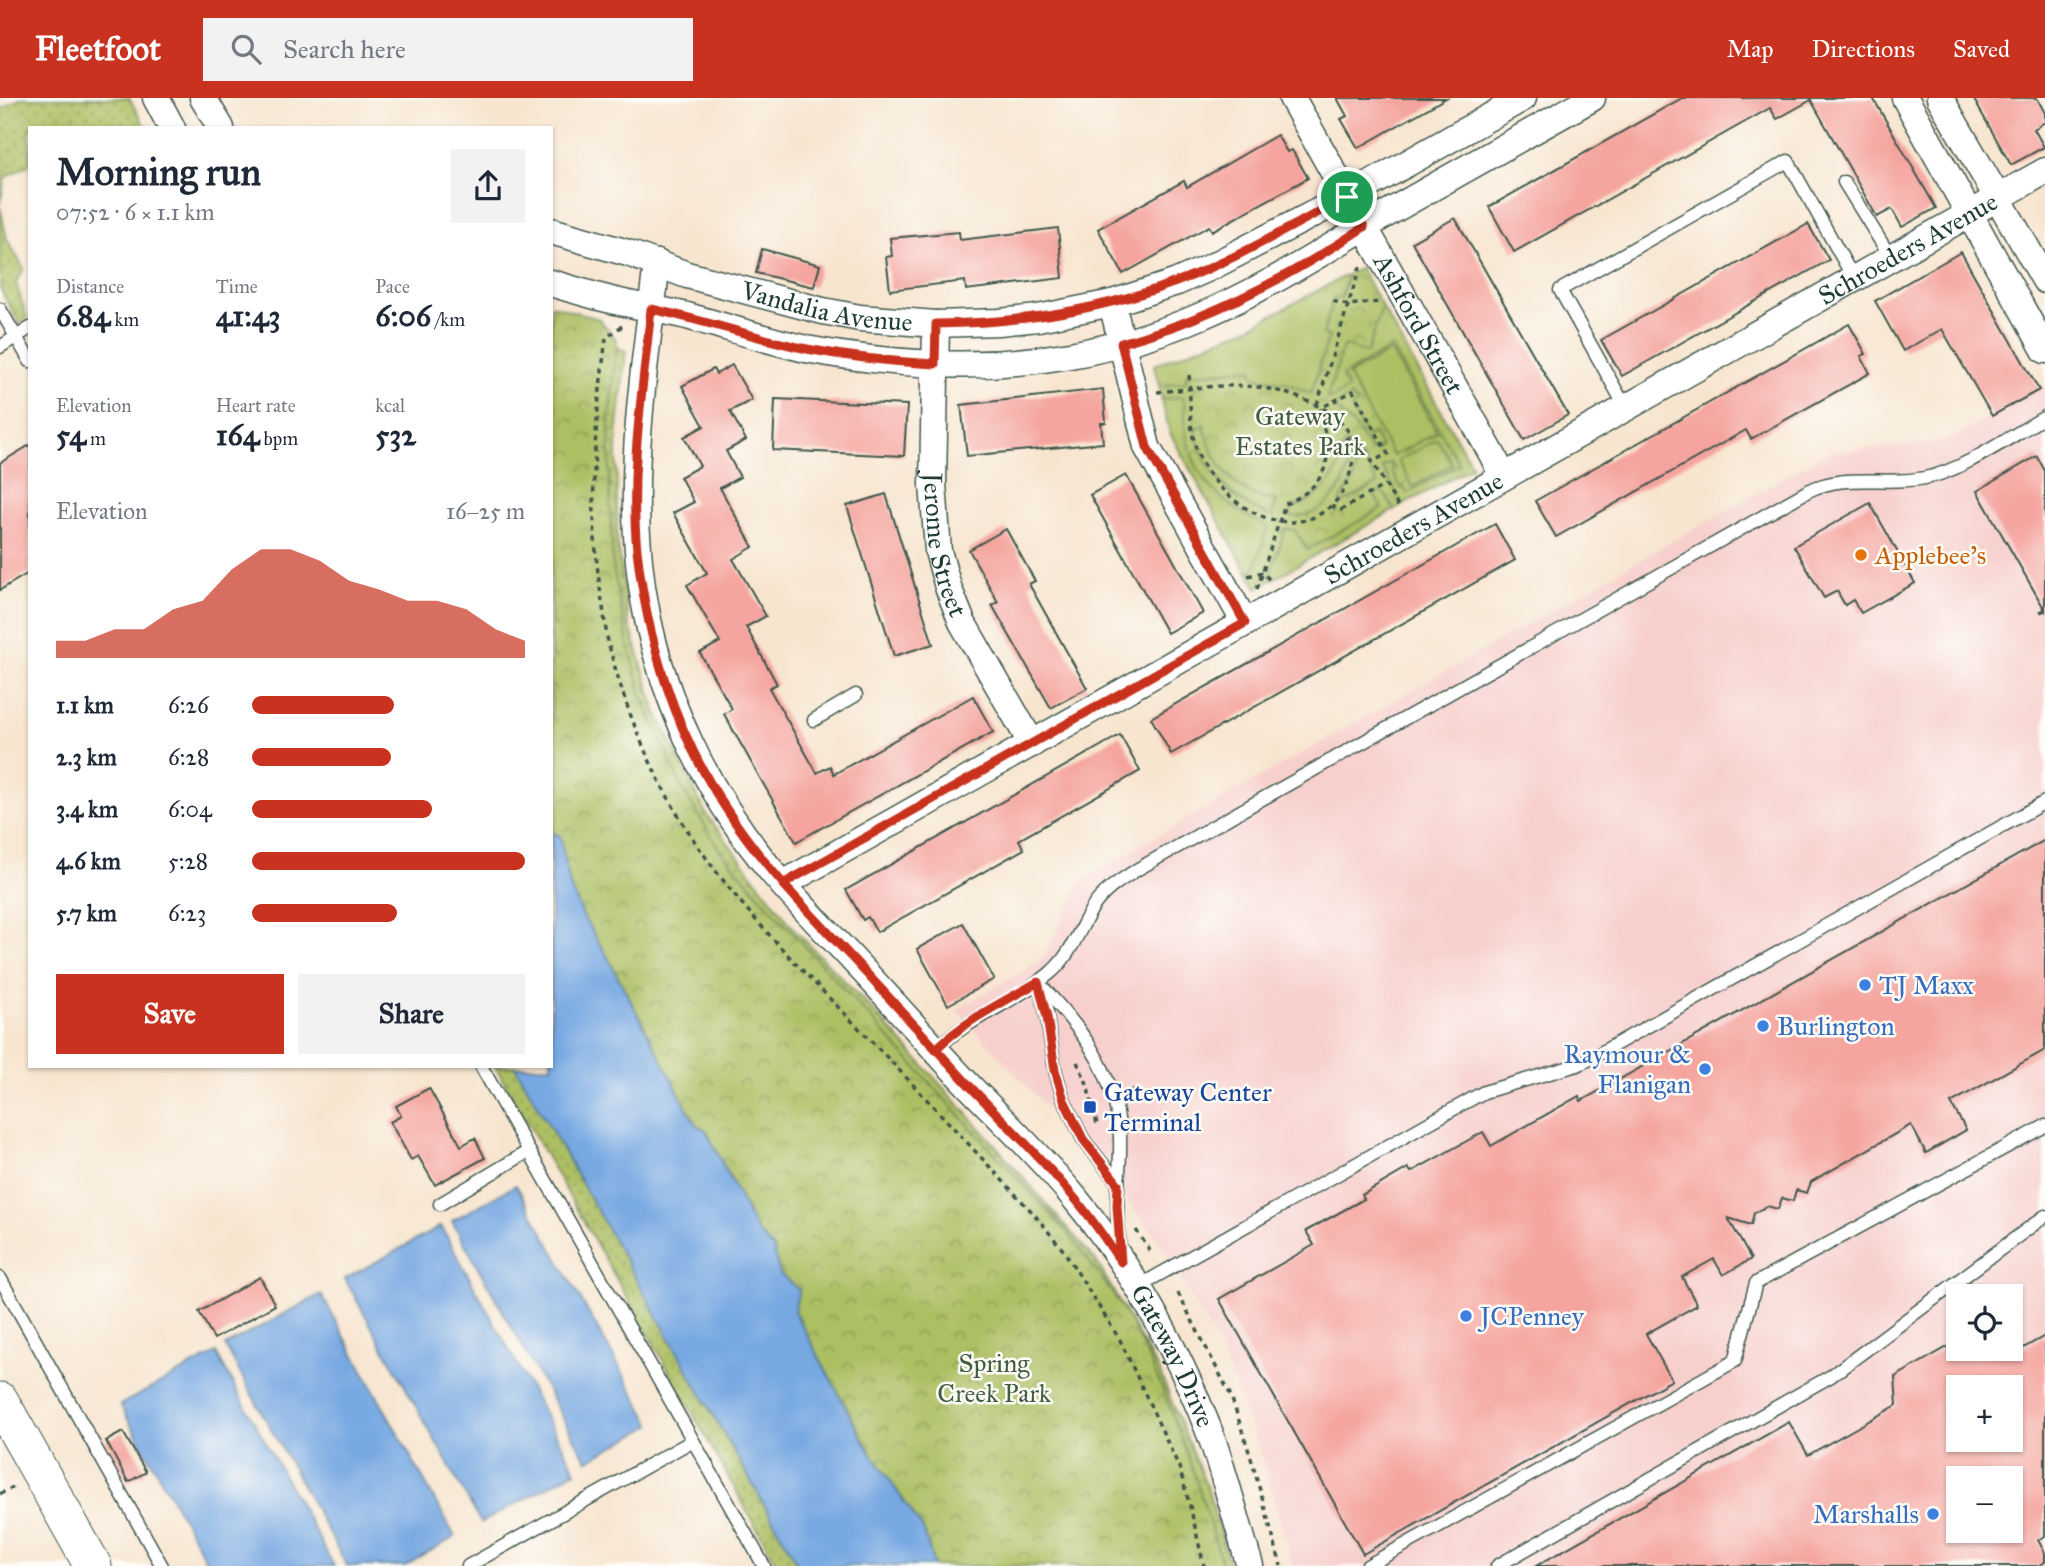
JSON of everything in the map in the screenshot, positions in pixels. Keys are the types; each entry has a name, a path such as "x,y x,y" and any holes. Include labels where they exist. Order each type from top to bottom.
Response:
{"street":[{"path":"156,98 172,126"},
{"path":"203,98 219,126"},
{"name":"Ashford Street","path":"1292,98 1503,477"},
{"name":"Vandalia Avenue","path":"553,233 657,263 687,275 823,312 936,324 1038,318 1112,303 1177,282 1213,266 1347,197 1523,98"},
{"name":"Vandalia Avenue","path":"553,284 806,348 875,360 996,364 1066,356 1175,327 1228,304 1592,98"},
{"path":"1905,98 2045,350"},
{"path":"1940,98 2045,280"},
{"name":"Schroeders Avenue","path":"783,884 2045,171"},
{"name":"Gateway Drive","path":"657,263 639,425 635,486 637,547 648,617 666,685 678,715 706,776 740,830 783,884 1071,1194 1121,1262 1171,1346 1201,1410 1222,1469 1250,1566"},
{"path":"1112,303 1147,447 1245,623"},
{"name":"Jerome Street","path":"936,324 934,512 938,551 962,622 1032,744"},
{"path":"0,1401 93,1566"}],"lane":[{"path":"1626,408 1560,290 1788,161 1854,279"},
{"path":"1844,182 1891,258"},
{"path":"0,309 28,358"},
{"path":"0,347 28,329"},
{"path":"936,1049 969,1023 1038,982 1066,957 1093,907 1122,879 1817,487 1835,481 1920,479 1937,475 2045,417"},
{"path":"814,720 856,695"},
{"path":"1137,1287 1484,1092 1588,1060 2045,802"},
{"path":"1038,982 1047,1017 1055,1070 1064,1100 1083,1139 1118,1184"},
{"path":"1038,982 1083,1033 1113,1096 1120,1128 1117,1206 1121,1262"},
{"path":"482,1068 764,1566"},
{"path":"1367,1566 1735,1361 1756,1283 2045,1126"},
{"path":"439,1204 528,1152"},
{"path":"1497,1566 1831,1376 2045,1216"},
{"path":"0,1278 162,1566"},
{"path":"468,1566 692,1441"}],"path":[{"path":"1317,405 1360,263"},
{"path":"1333,301 1347,305 1382,301"},
{"path":"1189,375 1190,427 1199,456 1208,473 1218,486 1244,507 1279,522 1297,523 1331,506 1344,490 1351,475 1357,443"},
{"path":"1155,392 1249,385 1284,392 1317,405 1335,417 1365,449 1400,510"},
{"path":"1321,408 1353,391 1388,454 1373,461"},
{"path":"1256,591 1285,503 1309,491 1324,469 1328,449 1321,423 1321,408"},
{"path":"1328,449 1352,436"},
{"path":"1331,506 1342,510 1386,485"},
{"path":"1248,576 1263,572"},
{"path":"1263,572 1271,582"},
{"path":"1076,1058 1094,1102 1099,1131"},
{"path":"1129,1091 1138,1088"},
{"path":"1130,1223 1151,1252"},
{"path":"1178,1293 1231,1396 1281,1566"},
{"path":"0,1494 15,1486"}],"shaded area":[{"path":"2045,385 2045,1566 1292,1566 1263,1460 1221,1350 1156,1236 1040,1100 956,1010 1042,960 1083,879 1828,452 1947,441"}],"green space":[{"path":"21,98 129,98 145,126 28,126 28,165 5,178 0,204 0,110"},
{"path":"0,207 7,239 24,269 16,283 27,318 19,324 0,288"},
{"name":"Gateway Estates Park","path":"1360,268 1472,466 1257,588 1170,433 1154,365 1248,328"},
{"path":"1345,276 1347,278 1340,299 1334,298 1323,334 1329,336 1311,393 1283,382 1254,377 1252,368 1186,375 1186,382 1164,385 1159,382 1154,365 1248,328"},
{"name":"Spring Creek Park","path":"553,306 599,319 617,340 609,418 613,567 627,639 642,696 681,786 719,849 1066,1231 1110,1289 1133,1327 1172,1414 1223,1566 934,1566 924,1531 868,1448 794,1311 799,1290 780,1274 773,1248 757,1232 706,1130 696,1125 607,956 584,918 570,886 560,836 553,833"},
{"path":"1382,307 1472,466 1403,505 1382,467 1390,463 1401,488 1407,493 1459,464 1392,347 1342,376 1348,389 1329,400 1327,398 1343,347 1367,353"},
{"path":"612,346 626,351 617,437 617,541 629,624 656,711 706,814 795,930 981,1129 1096,1261 1159,1371 1208,1490 1230,1566 1214,1566 690,813 635,694 610,592 604,504"},
{"path":"1391,351 1437,432 1393,456 1348,375"},
{"path":"1351,396 1357,404 1351,408 1367,437 1374,434 1381,447 1372,451 1355,427 1334,407"},
{"path":"1183,397 1186,435 1197,467 1205,480 1238,511 1268,526 1255,568 1248,573 1170,433 1161,399"},
{"path":"1204,425 1213,452 1228,476 1250,493 1277,500 1271,516 1231,493 1212,471 1195,428"},
{"path":"1437,439 1452,464 1413,487 1398,461"},
{"path":"1346,443 1350,447 1349,460 1335,496 1316,511 1290,517 1292,508 1315,497 1327,485 1336,472"},
{"path":"1359,456 1363,457 1376,485 1341,504 1340,501 1353,481"},
{"path":"1384,493 1394,510 1273,579 1271,573 1285,529 1295,530 1307,550 1382,508 1374,494"},
{"path":"496,1068 517,1068 802,1566 778,1566"}],"water":[{"path":"553,833 560,836 570,886 584,918 607,956 696,1125 706,1130 757,1232 773,1248 780,1274 799,1290 794,1311 868,1448 924,1531 934,1566 799,1566 516,1068 553,1068"},
{"path":"516,1185 652,1425 587,1461 452,1221"},
{"path":"441,1226 576,1471 481,1523 345,1279"},
{"path":"321,1294 455,1537 405,1566 347,1566 225,1346"},
{"path":"216,1353 334,1566 209,1566 120,1405"}],"building":[{"path":"1337,98 1446,98 1358,148 1341,119 1347,116"},
{"path":"1682,98 1873,98 1936,208 1902,227 1892,209 1877,217 1811,100 1777,119 1770,108 1514,252 1489,207"},
{"path":"1973,98 2037,98 2045,113 2045,122 2034,129 2044,147 2011,165"},
{"path":"1277,135 1287,152 1292,150 1308,178 1212,231 1209,226 1123,274 1098,229 1184,181 1187,187"},
{"path":"1455,218 1568,415 1524,440 1412,242"},
{"path":"1808,224 1829,260 1622,376 1601,340"},
{"path":"1058,228 1063,278 966,290 965,281 890,290 886,257 892,256 890,238 959,232 960,240"},
{"path":"762,249 820,265 814,287 756,273"},
{"path":"1961,252 2039,390 1992,416 1942,329 1903,351 1875,301"},
{"path":"1849,324 1866,354 1861,356 1870,373 1751,439 1746,430 1556,537 1535,501"},
{"path":"732,365 752,400 730,411 746,440 726,451 740,477 720,488 753,547 733,559 766,616 746,627 777,684 769,688 817,773 830,766 834,774 973,696 993,732 796,842 724,714 732,709 700,653 720,642 687,585 707,573 673,513 694,502 680,477 700,466 684,437 704,426 682,386 713,369 716,374"},
{"path":"1103,389 1106,423 1101,423 1103,443 967,456 961,405"},
{"path":"775,399 907,405 904,456 773,450"},
{"path":"28,446 28,573 0,590 0,463"},
{"path":"2037,456 2045,471 2045,610 1977,491"},
{"path":"1126,475 1203,613 1167,633 1090,495"},
{"path":"886,494 933,644 894,656 847,506"},
{"path":"1870,503 1915,583 1861,613 1853,600 1845,605 1837,591 1824,598 1794,546"},
{"path":"1495,524 1515,560 1171,754 1151,718"},
{"path":"1006,529 1035,581 1029,584 1087,688 1051,708 992,605 998,602 969,550"},
{"path":"1120,735 1140,771 1019,840 1024,849 877,932 868,917 863,920 846,890"},
{"path":"2045,840 2045,1050 1951,1103 1966,1130 1926,1153 1911,1125 1811,1182 1807,1193 1796,1190 1793,1201 1782,1198 1778,1209 1767,1206 1754,1213 1751,1225 1728,1218 1751,1259 1723,1275 1714,1259 1682,1277 1697,1305 1646,1334 1672,1380 1363,1554 1219,1299 1314,1245 1306,1231 1364,1199 1362,1195 1408,1168 1411,1172 1483,1132 1491,1146 1579,1096 1581,1101"},
{"path":"963,923 994,979 948,1005 917,949"},
{"path":"429,1088 461,1146 475,1138 485,1158 435,1185 418,1156 411,1160 390,1122 401,1116 396,1106"},
{"path":"260,1277 275,1305 214,1339 199,1312"},
{"path":"2045,1336 2045,1536 2038,1540 2045,1553 2045,1562 2039,1566 1536,1566 1789,1422 1808,1455 1897,1405 1895,1377 1946,1348 1946,1361 2023,1361 2023,1348"},
{"path":"123,1432 146,1472 128,1482 106,1441"}],"place":[{"name":"Applebee's","path":"1861,555"},
{"name":"TJ Maxx","path":"1865,985"},
{"name":"Burlington","path":"1763,1026"},
{"name":"Raymour & Flanigan","path":"1705,1069"},
{"name":"Gateway Center Terminal","path":"1090,1107"},
{"name":"JCPenney","path":"1466,1316"},
{"name":"Marshalls","path":"1933,1514"}],"route":[{"path":"1347,197 1213,266 1177,282 1112,303 1038,318 936,324 935,364 841,355 651,309 635,475 641,582 655,649 666,685 706,776 740,830 783,884 918,1028 966,1082 1071,1194 1121,1262 1118,1184 1092,1153 1069,1113 1055,1070 1047,1017 1038,982 969,1023 946,1039 936,1049 783,884 1245,623 1147,447 1121,343 1175,327 1228,304 1344,240 1364,227 1347,197"}]}
